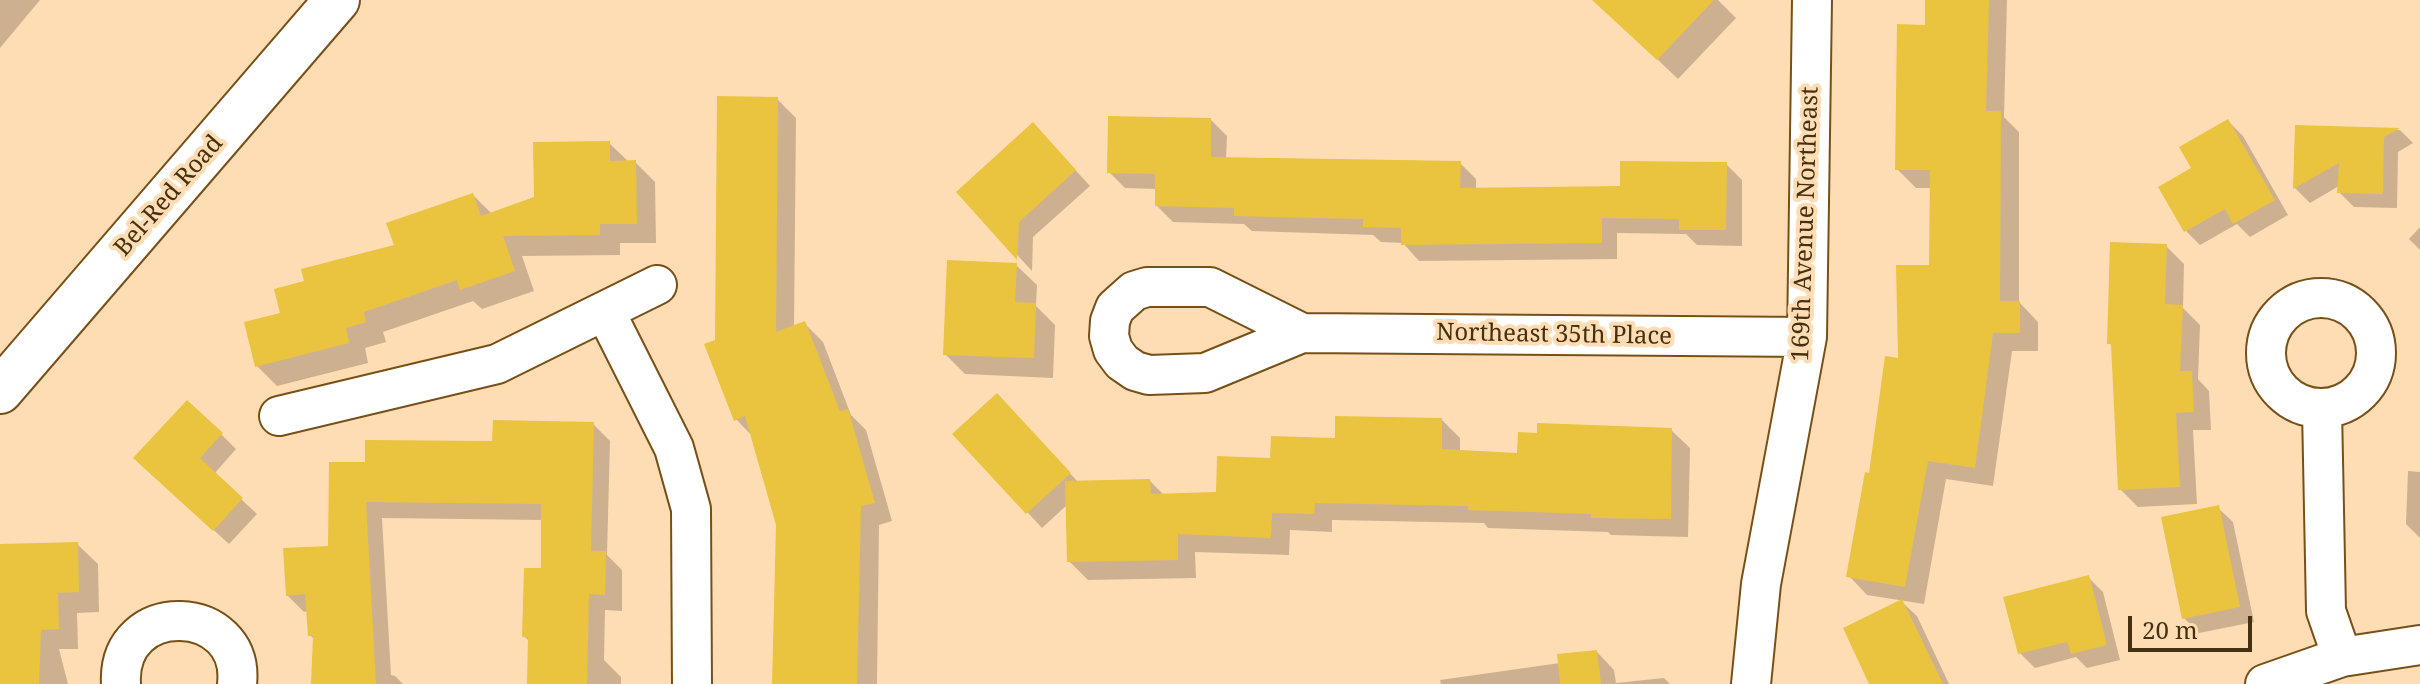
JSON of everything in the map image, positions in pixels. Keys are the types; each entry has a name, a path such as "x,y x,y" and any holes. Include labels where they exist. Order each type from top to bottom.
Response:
{"main road":[{"name":"Bel-Red Road","path":"0,391 337,0"}],"street":[{"name":"169th Avenue Northeast","path":"1751,684 1761,584 1807,337 1812,0"},
{"path":"279,416 497,364 657,285"},
{"path":"605,311 674,448 691,509 692,684"},
{"name":"Northeast 35th Place","path":"1302,333 1807,337"},
{"path":"2322,409 2326,611 2342,657"},
{"path":"121,684 120,672 125,654 136,638 151,626 169,620 189,620 208,626 223,639 234,656 237,684"},
{"path":"2265,684 2342,657 2420,645"}],"building":[{"path":"1592,0 1714,0 1657,60"},
{"path":"1925,0 1989,0 1986,111 2001,111 2000,301 2020,301 2020,333 1993,333 1975,468 1928,461 1905,587 1846,577 1865,472 1869,473 1885,356 1898,358 1896,265 1929,265 1930,170 1895,170 1897,24 1925,25"},
{"path":"717,96 778,97 776,332 805,321 840,411 848,409 875,503 861,506 857,684 772,684 776,525 745,416 734,421 704,344 715,340"},
{"path":"1108,116 1211,118 1211,157 1461,161 1460,188 1620,186 1620,161 1727,162 1726,230 1679,230 1679,219 1602,218 1602,243 1401,245 1401,228 1363,227 1363,219 1234,216 1234,208 1155,206 1155,174 1107,173"},
{"path":"2228,119 2275,200 2233,224 2225,209 2184,232 2158,187 2191,168 2179,147"},
{"path":"1033,122 1076,170 1019,222 1017,260 956,192"},
{"path":"2295,125 2400,128 2384,137 2383,194 2337,193 2339,163 2293,189"},
{"path":"610,141 610,161 636,160 637,224 600,224 600,235 503,236 515,271 460,290 457,280 364,312 366,322 346,328 349,343 255,367 244,322 280,313 274,289 304,281 301,269 394,245 386,223 473,193 481,216 534,197 533,142"},
{"path":"2110,242 2167,244 2165,304 2183,305 2180,371 2192,371 2194,412 2176,413 2180,487 2118,490 2111,344 2107,344"},
{"path":"947,260 1017,263 1015,302 1036,303 1034,358 943,355"},
{"path":"997,393 1071,473 1026,514 952,434"},
{"path":"187,400 223,433 200,458 243,498 213,531 133,458"},
{"path":"1335,416 1442,418 1442,449 1517,453 1518,432 1537,433 1537,423 1672,428 1671,519 1591,518 1591,514 1468,510 1468,506 1315,503 1314,514 1272,513 1271,538 1178,534 1178,560 1067,562 1065,481 1150,479 1151,494 1216,492 1217,456 1270,458 1271,436 1335,438"},
{"path":"493,420 594,422 591,551 606,551 605,595 589,594 587,684 527,684 528,637 522,637 524,568 541,568 541,504 366,502 376,684 311,684 313,636 308,636 305,594 286,596 283,548 328,546 329,462 365,462 365,440 492,441"},
{"path":"2219,505 2240,607 2182,619 2161,517"},
{"path":"78,542 79,592 58,593 59,629 41,630 39,684 0,684 0,544"},
{"path":"2089,575 2107,645 2071,654 2067,642 2018,654 2003,597"},
{"path":"1902,599 1943,684 1869,684 1843,628"},
{"path":"1597,650 1601,684 1560,684 1557,654"}]}
